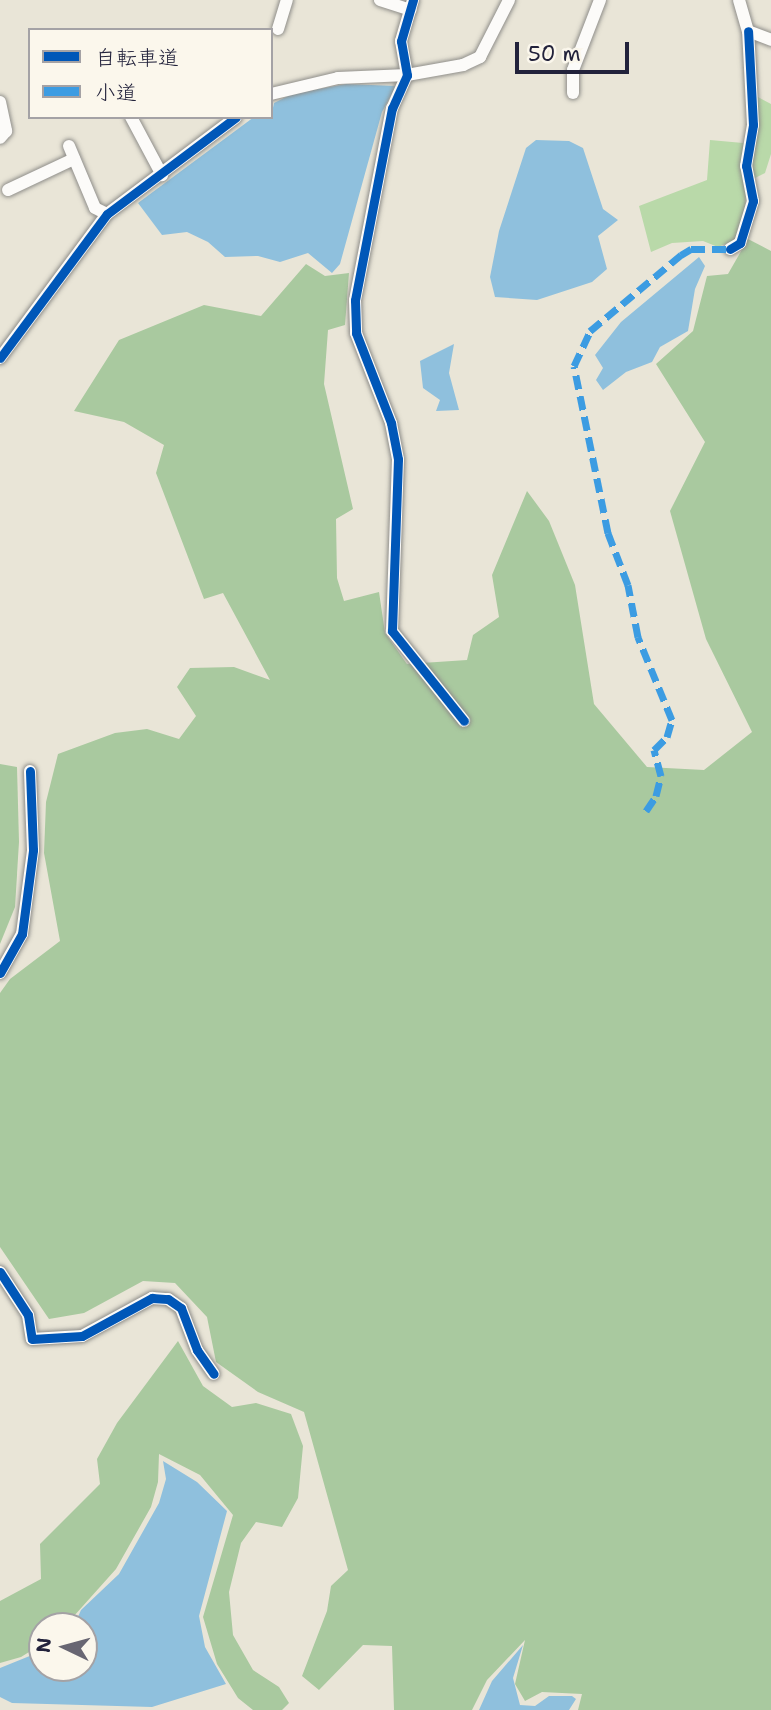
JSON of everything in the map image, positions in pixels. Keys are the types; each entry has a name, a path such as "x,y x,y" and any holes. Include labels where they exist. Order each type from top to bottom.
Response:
{"street":[{"path":"278,29 287,0"},
{"path":"380,0 412,5 401,40 407,75 390,120 355,300 356,333 391,423 398,459 393,631 464,722"},
{"path":"273,94 338,78 407,75 480,57 509,0"},
{"path":"573,93 573,70 600,0"},
{"path":"730,249 740,243 752,201 746,166 753,125 748,31 736,1"},
{"path":"748,31 771,40"},
{"path":"0,102 6,131 0,138"},
{"path":"132,119 162,174"},
{"path":"0,358 107,215 233,119"},
{"path":"8,190 71,153 95,208 107,215"},
{"path":"0,973 22,934 33,850 30,771"},
{"path":"0,1272 28,1315 32,1339 82,1336 152,1298 169,1299 181,1308 197,1350 214,1374"}],"green space":[{"path":"756,96 771,104 771,154 765,173 747,182 744,218 735,240 718,247 703,241 672,243 651,252 639,206 707,180 710,140 754,144"},
{"path":"748,239 771,251 771,1710 578,1710 582,1694 542,1692 525,1701 515,1684 525,1640 487,1680 472,1710 394,1710 392,1646 363,1645 319,1690 302,1676 327,1611 331,1586 348,1570 304,1412 258,1392 216,1362 207,1317 175,1283 143,1281 84,1313 49,1319 0,1247 0,993 10,979 60,941 44,853 46,802 58,754 115,733 147,729 179,739 196,716 177,687 190,668 234,667 270,680 223,593 204,599 156,473 164,445 124,422 74,411 119,340 204,305 261,316 306,264 325,276 349,273 345,325 328,330 324,384 353,509 336,519 337,578 344,601 379,592 385,633 407,664 467,660 473,635 499,617 492,575 527,491 549,521 575,585 594,704 647,767 704,770 752,732 706,639 670,511 705,442 656,364 693,331 707,276 728,274"},
{"path":"0,764 17,767 19,842 15,907 0,944"},
{"path":"178,1341 203,1386 232,1407 256,1403 291,1414 303,1446 298,1498 282,1527 256,1522 241,1543 229,1592 233,1635 253,1670 279,1687 289,1703 282,1710 253,1710 238,1698 217,1664 203,1617 233,1515 200,1475 159,1454 158,1482 151,1507 116,1569 78,1612 28,1612 28,1653 0,1663 0,1601 41,1579 40,1544 100,1484 97,1459 117,1423"}],"water":[{"path":"346,84 396,86 382,112 340,264 332,273 308,253 280,262 258,256 225,257 208,242 187,232 162,235 138,203 251,119 273,119 274,103 292,94"},
{"path":"536,140 569,141 583,148 603,209 618,220 598,236 607,269 592,282 537,300 495,297 490,277 499,231 526,148"},
{"path":"699,257 705,266 695,289 688,331 660,347 652,362 626,372 603,390 596,380 603,368 595,355 621,322"},
{"path":"454,344 449,373 459,410 436,411 440,400 423,388 420,361"},
{"path":"163,1461 197,1482 227,1511 199,1616 205,1647 226,1684 152,1707 12,1703 0,1697 0,1668 28,1657 28,1682 98,1682 98,1612 80,1612 119,1574 159,1503 166,1479"},
{"path":"523,1645 513,1678 520,1705 535,1706 549,1696 572,1696 576,1699 569,1710 479,1710 492,1681"}],"marked path":[{"path":"646,811 656,796 661,776 654,750 667,737 672,720 638,637 628,585 608,533 574,366 590,331 681,255 691,249 730,249"}],"cycle path":[{"path":"413,0 401,41 407,75 392,108 355,300 356,333 391,423 398,459 392,631 464,721"},
{"path":"730,249 740,243 753,201 746,166 753,125 748,31"},
{"path":"0,358 107,214 233,119"},
{"path":"0,973 22,934 33,850 30,771"},
{"path":"0,1272 28,1315 32,1339 82,1336 152,1298 168,1299 181,1308 197,1350 214,1374"}]}
